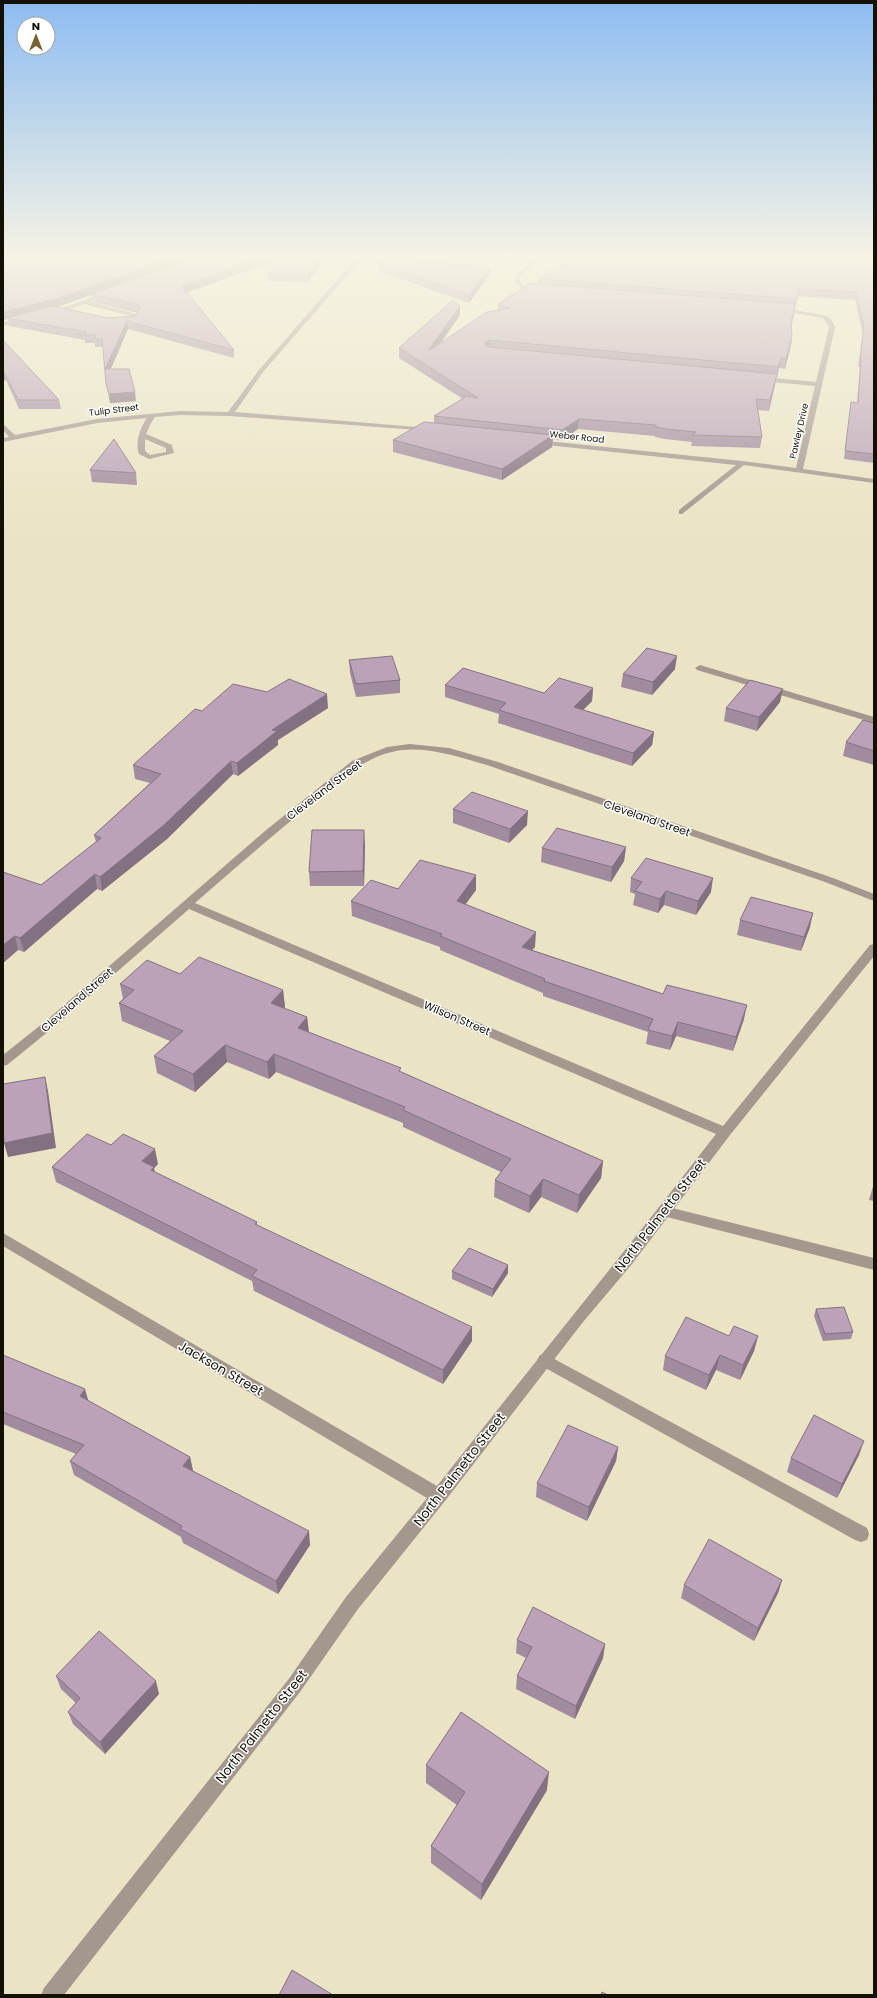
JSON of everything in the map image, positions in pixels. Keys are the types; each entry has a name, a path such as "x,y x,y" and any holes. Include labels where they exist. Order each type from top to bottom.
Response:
{"street":[{"path":"230,414 261,371 280,349"},
{"name":"Pawley Drive","path":"799,470 828,349"},
{"path":"754,378 820,384"},
{"path":"230,414 327,420 441,431"},
{"name":"Tulip Street","path":"3,440 97,420 154,415 230,414"},
{"path":"144,436 143,433 148,419 154,415"},
{"path":"3,426 13,437"},
{"name":"Weber Road","path":"526,440 742,463 874,481"},
{"path":"682,512 742,463"},
{"path":"700,668 874,720"},
{"name":"Cleveland Street","path":"3,1062 51,1023 307,801 356,763 390,749 410,747 449,751 494,764 829,880 874,898"},
{"name":"Wilson Street","path":"188,904 725,1132"},
{"name":"North Palmetto Street","path":"51,1995 294,1686 352,1603 439,1496 725,1132 874,948"},
{"path":"664,1211 874,1264"},
{"name":"Jackson Street","path":"3,1239 439,1496"},
{"path":"545,1360 861,1534"}],"building":[{"path":"3,349 12,349 59,400 18,400 3,372"},
{"path":"103,349 114,349 105,369 129,369 135,392 109,394 106,383"},
{"path":"401,349 429,349 428,351 431,349 513,349 777,374 770,400 756,399 762,437 692,435 696,432 666,429 656,427 656,425 579,419 562,430 434,416 467,396 478,398"},
{"path":"588,349 789,349 786,359 781,358 778,367"},
{"path":"861,349 874,349 874,454 845,451 851,402 858,403"},
{"path":"424,422 553,435 502,469 393,440"},
{"path":"114,439 136,473 90,470"},
{"path":"647,648 677,656 653,682 623,674"},
{"path":"392,656 400,680 356,684 349,660"},
{"path":"463,668 544,693 559,678 593,688 574,707 654,732 633,753 499,710 506,703 445,685"},
{"path":"289,679 327,694 272,730 277,731 237,763 231,761 164,825 100,877 95,874 20,938 15,936 3,945 3,872 41,885 101,838 94,835 161,774 133,765 195,709 202,711 233,684 267,692"},
{"path":"750,680 783,689 759,717 726,708"},
{"path":"863,720 874,723 874,751 846,742"},
{"path":"472,792 528,811 510,829 453,809"},
{"path":"557,828 626,847 612,867 542,848"},
{"path":"312,830 364,830 363,871 309,872"},
{"path":"646,858 713,878 698,901 666,891 660,899 635,891 642,882 631,878"},
{"path":"420,860 476,875 457,901 536,932 522,947 663,994 667,985 747,1005 736,1037 678,1022 672,1036 648,1030 653,1019 544,981 545,979 440,936 442,934 351,901 371,880 398,889"},
{"path":"751,897 813,913 804,937 740,920"},
{"path":"199,957 283,990 271,1003 307,1017 298,1028 401,1068 399,1071 603,1161 579,1195 543,1179 530,1196 495,1180 511,1159 403,1110 405,1107 274,1054 267,1062 225,1045 193,1074 154,1056 183,1031 119,1003 134,990 120,984 147,960 180,974"},
{"path":"45,1077 52,1133 4,1143 3,1084"},
{"path":"87,1134 111,1145 123,1134 155,1149 142,1161 154,1167 151,1170 257,1222 255,1224 472,1327 443,1370 252,1276 257,1270 52,1167"},
{"path":"469,1248 508,1265 493,1289 452,1271"},
{"path":"844,1307 853,1332 825,1334 816,1309"},
{"path":"686,1317 729,1336 734,1326 758,1336 743,1365 720,1355 709,1375 665,1356"},
{"path":"3,1355 85,1389 80,1396 190,1457 183,1466 309,1531 276,1581 180,1529 182,1526 70,1461 84,1445 3,1412"},
{"path":"814,1415 864,1441 842,1484 791,1458"},
{"path":"568,1425 618,1447 589,1507 537,1483"},
{"path":"709,1539 782,1580 758,1628 684,1585"},
{"path":"533,1607 605,1644 576,1706 517,1676 532,1647 517,1640"},
{"path":"99,1631 156,1681 100,1742 68,1712 80,1698 56,1676"},
{"path":"461,1712 549,1772 482,1884 431,1846 465,1792 426,1765"},
{"path":"292,1970 333,1995 279,1995"},
{"path":"602,1992 608,1995 601,1995"}]}
